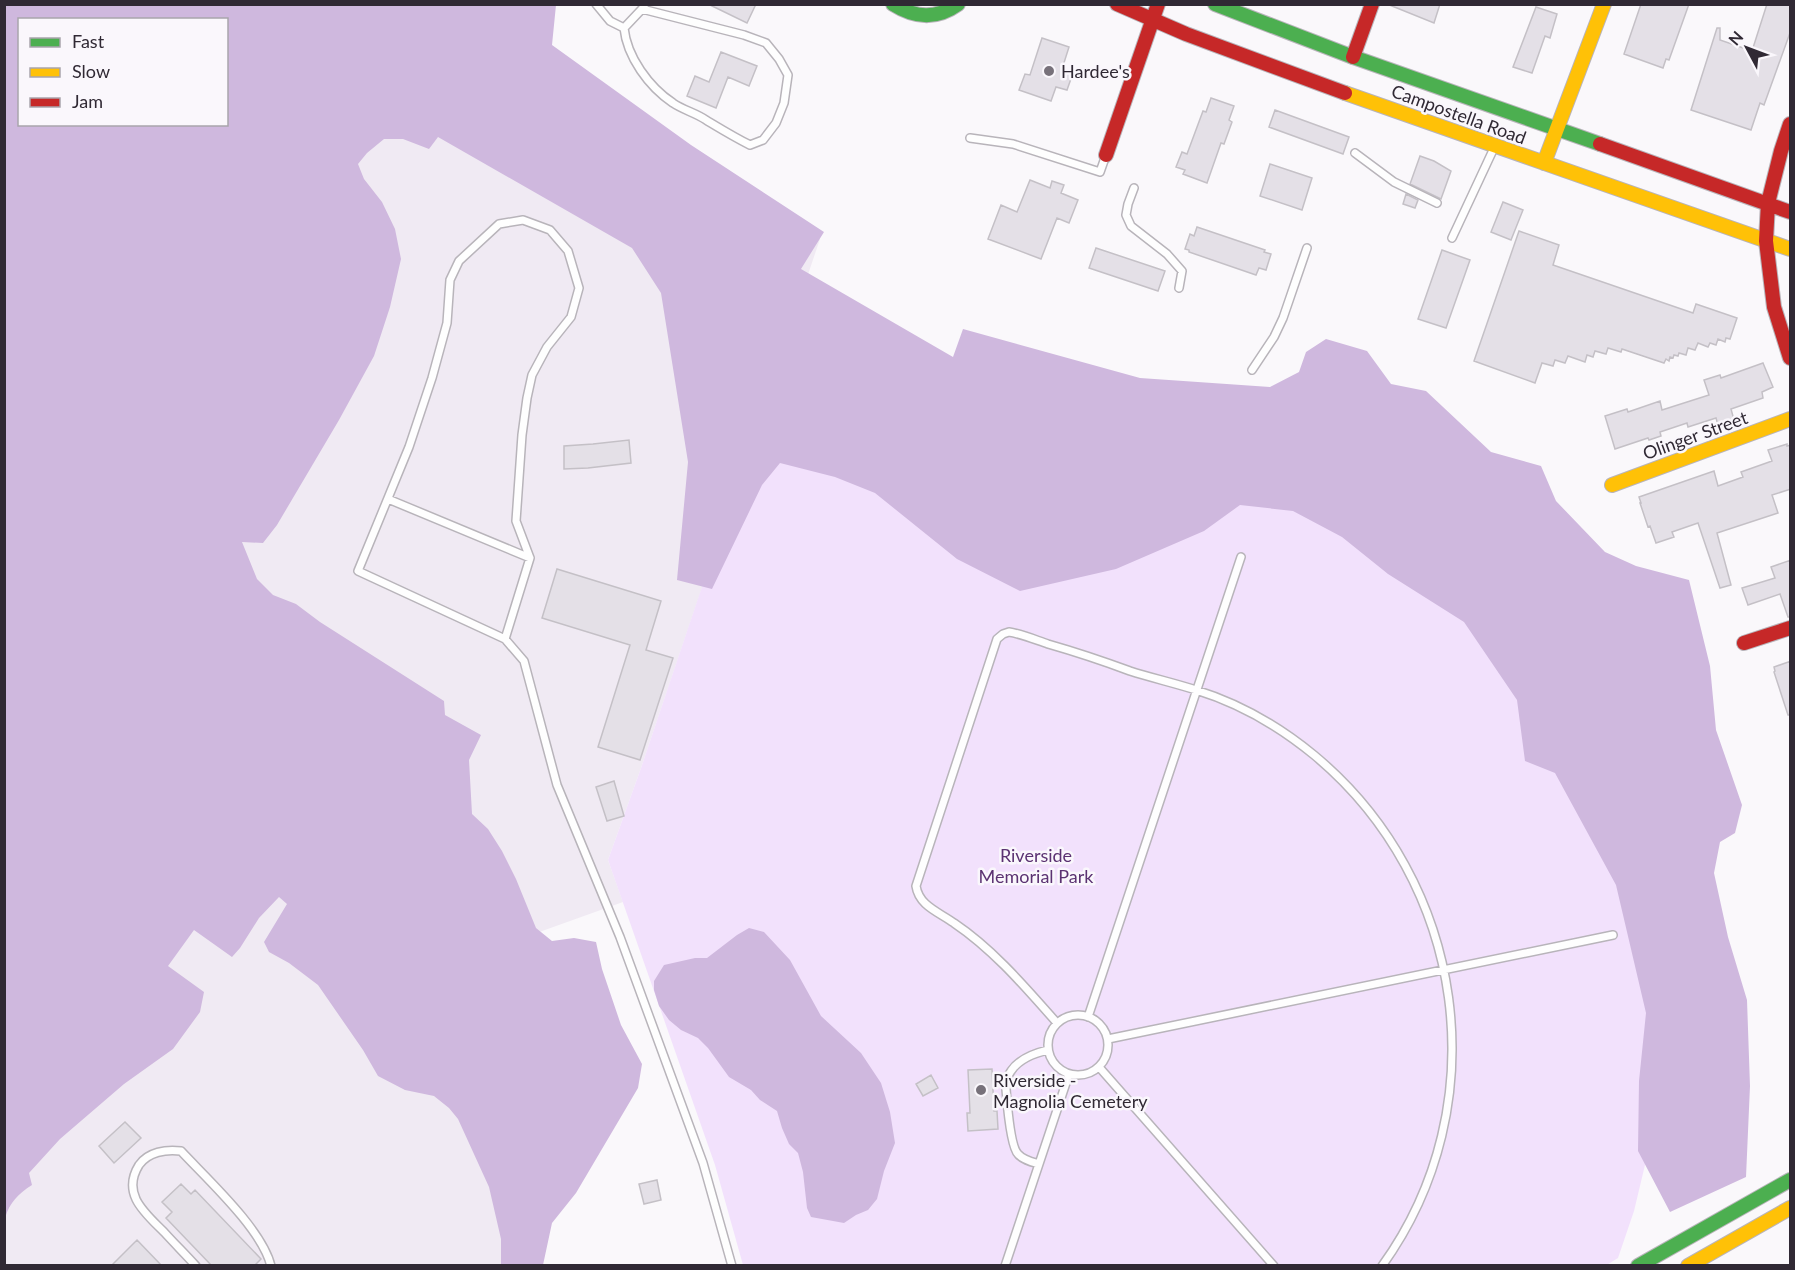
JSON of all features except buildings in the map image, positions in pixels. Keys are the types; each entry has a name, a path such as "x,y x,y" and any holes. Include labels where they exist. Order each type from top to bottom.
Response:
{"main road":[{"path":"893,4 904,12 932,17 949,12 958,4"},
{"name":"Campostella Road","path":"1118,4 1276,69 1790,249"},
{"path":"1106,155 1158,4"},
{"name":"Campostella Road","path":"1215,4 1353,57 1791,212"},
{"path":"1353,57 1372,4"},
{"path":"1544,163 1604,4"},
{"path":"1791,124 1781,150 1768,203 1766,241 1774,307 1791,358"},
{"path":"1768,203 1790,249"},
{"name":"Olinger Street","path":"1612,485 1791,419"},
{"path":"1744,643 1791,628"},
{"path":"1638,1266 1791,1180"},
{"path":"1688,1266 1791,1208"}],"lane":[{"path":"596,4 610,21 624,28"},
{"path":"643,7 766,43 788,75 784,104 776,123 763,140 750,145 728,135 703,118 672,103 648,81 625,40 624,28 643,7"},
{"path":"970,138 1014,144 1100,172 1106,155"},
{"path":"1452,238 1495,146"},
{"path":"1355,153 1394,182 1437,203"},
{"path":"1134,188 1126,215 1131,226 1167,254 1182,271 1179,288"},
{"path":"505,639 530,558 516,522 527,398 532,375 547,348 571,317 579,288 568,251 550,230 523,220 499,224 459,261 450,280 447,324 432,378 409,447 358,571 505,639 524,661 557,785 620,937 691,1130 703,1163 732,1266"},
{"path":"1252,370 1274,337 1283,318 1306,248"},
{"path":"388,499 530,558"},
{"path":"1088,1017 1241,557"},
{"path":"1057,1023 980,943 922,902 917,894 916,886 997,639 1003,634 1014,633 1154,679 1196,690 1222,699 1254,715 1314,755 1347,785 1394,844 1430,916 1445,969 1453,1035 1452,1072 1444,1127 1427,1182 1412,1217 1382,1266"},
{"path":"1108,1039 1613,935"},
{"path":"1071,1016 1088,1017 1104,1029 1108,1039 1105,1059 1099,1067 1084,1075 1069,1074 1055,1065 1048,1050 1051,1031 1057,1023 1071,1016"},
{"path":"1039,1164 1017,1153 1012,1143 1006,1088 1011,1071 1022,1061 1048,1050"},
{"path":"1099,1067 1274,1266"},
{"path":"1005,1266 1069,1074"},
{"path":"196,1266 142,1210 135,1199 132,1188 134,1174 141,1162 152,1154 167,1149 181,1151 242,1217 276,1266"},
{"path":"268,1255 271,1266"}],"shaded area":[{"path":"5,4 556,5 552,45 691,145 824,232 801,269 953,357 963,329 1140,378 1270,387 1299,372 1306,352 1326,339 1367,351 1391,384 1426,391 1491,452 1541,466 1556,501 1605,552 1636,566 1689,580 1710,666 1716,730 1742,805 1735,833 1720,842 1714,873 1728,937 1747,1000 1750,1086 1746,1177 1670,1212 1638,1151 1639,1081 1646,1013 1616,885 1555,773 1525,761 1517,700 1464,622 1388,574 1342,537 1293,511 1240,505 1204,531 1116,569 1020,591 957,559 875,493 835,477 780,463 762,485 712,589 677,580 688,462 661,293 632,248 438,137 429,149 403,139 384,139 358,164 364,179 382,202 395,229 401,259 390,307 374,356 277,525 263,543 242,542 257,579 273,595 296,604 320,622 444,701 445,715 481,735 469,760 472,814 488,829 502,851 536,928 552,941 574,938 596,942 602,969 621,1025 642,1064 638,1088 576,1193 552,1223 543,1265 501,1265 501,1239 489,1187 458,1119 434,1096 405,1090 378,1076 318,985 289,963 269,952 264,942 287,904 279,897 259,918 232,957 194,930 168,966 204,992 200,1012 173,1049 124,1084 60,1139 29,1173 32,1185 9,1207 5,1218"},
{"path":"496,5 820,239 608,860 623,902 478,954 523,1265 5,1265 4,161 214,126 228,126 228,20"},
{"path":"749,928 764,932 790,960 821,1016 861,1053 881,1083 890,1112 895,1143 884,1171 877,1199 868,1210 844,1223 811,1217 807,1208 803,1172 798,1153 789,1144 777,1111 760,1100 751,1090 729,1077 708,1048 698,1038 681,1030 669,1020 659,1006 654,981 664,965 695,958 707,958"}],"green space":[{"name":"Riverside Memorial Park","path":"780,355 1270,476 1475,615 1646,917 1650,1144 1634,1211 1618,1258 1605,1266 743,1265 715,1165 608,860"}],"traffic: fast":[{"path":"893,4 909,12 926,15 942,13 958,4"},
{"path":"1215,4 1353,57 1600,144"},
{"path":"1638,1266 1790,1180"}],"traffic: slow":[{"path":"1544,163 1604,4"},
{"path":"1345,93 1790,249"},
{"path":"1612,485 1790,419"},
{"path":"1688,1266 1790,1208"}],"traffic: jam":[{"path":"1117,4 1186,34 1345,93"},
{"path":"1106,155 1158,4"},
{"path":"1353,57 1372,4"},
{"path":"1768,203 1790,124"},
{"path":"1600,144 1790,212"},
{"path":"1768,203 1766,241 1774,307 1790,358"},
{"path":"1744,643 1790,628"}],"place":[{"name":"Hardee's","path":"1049,71"},
{"name":"Riverside - Magnolia Cemetery","path":"981,1090"}]}
